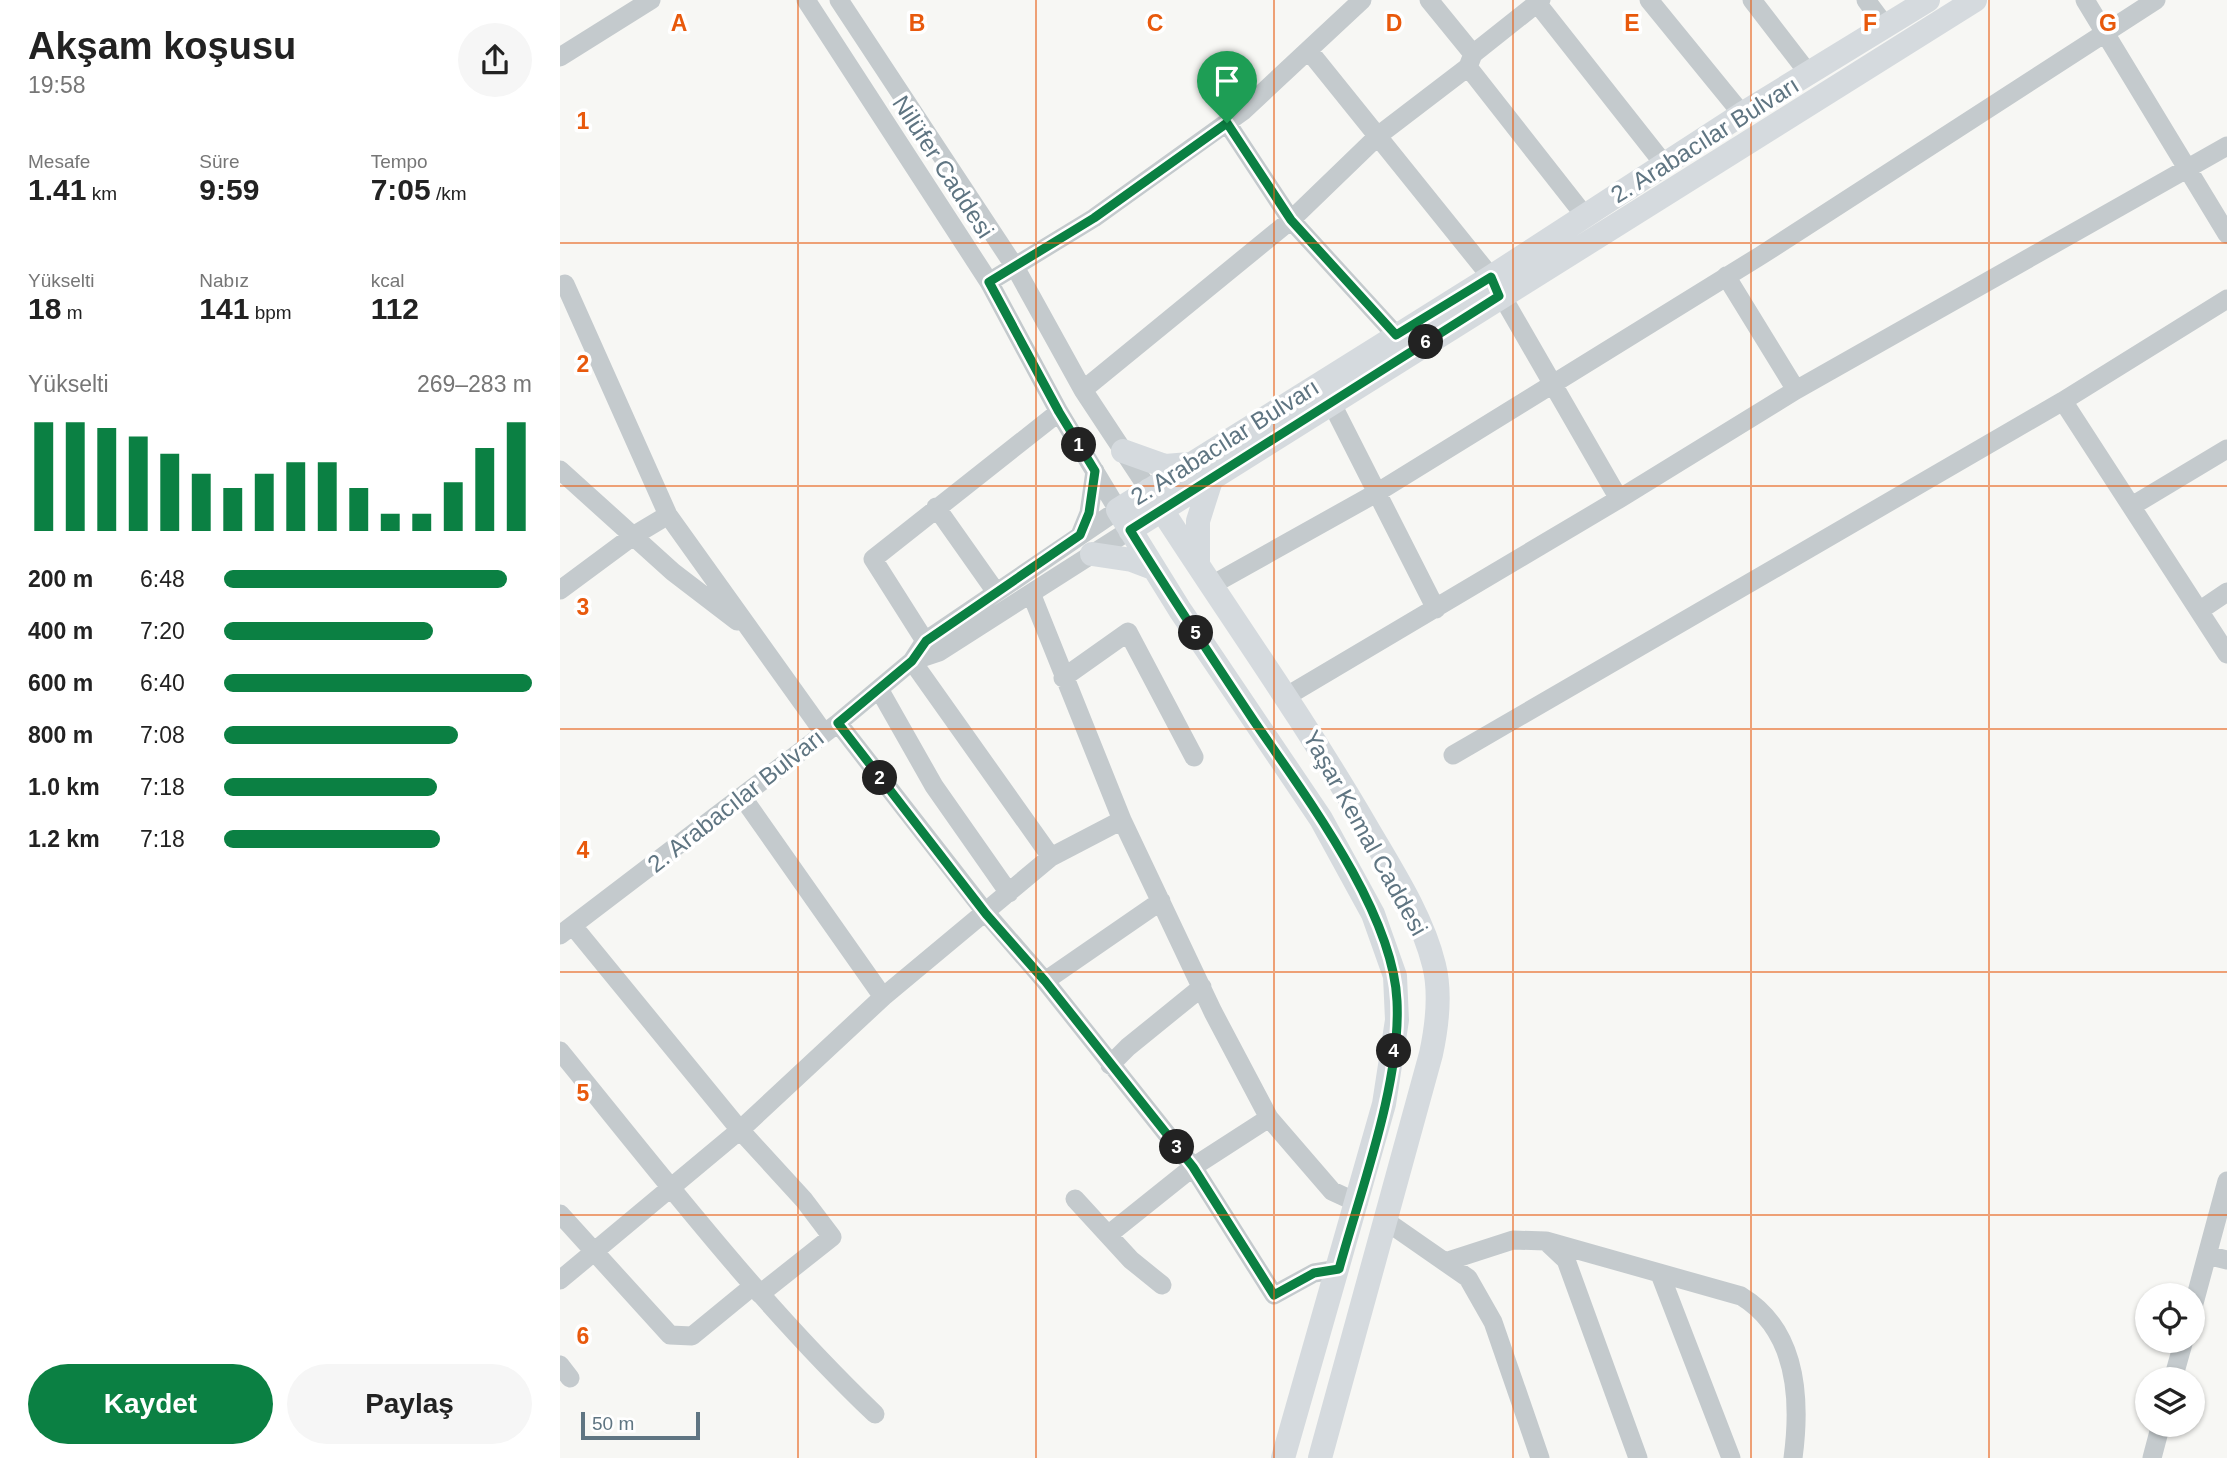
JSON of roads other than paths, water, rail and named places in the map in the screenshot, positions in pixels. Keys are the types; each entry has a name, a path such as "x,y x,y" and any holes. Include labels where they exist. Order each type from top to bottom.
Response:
{"main road":[{"name":"2. Arabacılar Bulvarı","path":"1124,520 1155,501 1191,464 1396,335 1495,286 1585,216 1742,114 1928,0"},
{"path":"1155,501 1211,480 1495,286 1975,0"},
{"path":"1123,451 1165,466 1191,464"},
{"path":"1204,578 1198,521 1211,480"},
{"name":"Yaşar Kemal Caddesi","path":"1155,501 1204,578 1287,696 1393,873 1424,934 1434,964 1438,999 1435,1038 1387,1222 1320,1458"},
{"name":"Yaşar Kemal Caddesi","path":"1124,520 1153,568 1321,819 1373,914 1386,948 1397,999 1395,1046 1384,1104 1358,1203 1283,1458"},
{"path":"1086,545 1153,568"}],"street":[{"path":"560,57 651,0"},
{"name":"Nilüfer Caddesi","path":"806,0 989,282 1059,412 1124,520"},
{"path":"839,0 1015,267 1083,390 1155,501"},
{"path":"989,282 1094,218 1227,123 1362,0"},
{"path":"1429,0 1470,61 1585,216"},
{"path":"1649,0 1742,114"},
{"path":"1752,0 1809,74"},
{"path":"1866,0 1886,27"},
{"path":"2085,0 2227,234"},
{"path":"1204,578 1377,492 1726,276 2156,0"},
{"path":"1083,390 1291,220 1379,135 1539,1 1664,164"},
{"path":"1309,51 1379,135 1495,286 1619,499"},
{"path":"1227,123 1291,220 1396,335"},
{"path":"1287,696 1619,499 1796,390 2227,146"},
{"path":"1726,276 1796,390"},
{"path":"565,284 668,515 754,635 1045,981 1193,1167 1274,1295 1314,1273 1339,1269"},
{"path":"1453,755 2063,401 2227,299"},
{"path":"2063,401 2227,654"},
{"path":"1334,408 1436,609"},
{"path":"926,641 873,559 1059,412"},
{"path":"2132,506 2227,449"},
{"path":"560,470 673,572 754,635"},
{"path":"1051,857 912,661 939,652 1031,593 1086,545 1095,471"},
{"path":"936,507 996,592"},
{"path":"560,590 633,536 668,515"},
{"name":"2. Arabacılar Bulvarı","path":"567,931 831,728 912,661 926,641 996,592 1086,545 1124,520"},
{"path":"2199,611 2227,592"},
{"path":"1031,593 1122,820 1202,987 1269,1118 1332,1191 1358,1203"},
{"path":"1063,678 1128,632 1194,757"},
{"path":"879,689 934,786 1009,893"},
{"path":"743,798 883,997"},
{"path":"560,1280 740,1130 883,997 986,914 1051,857 1122,820"},
{"path":"1045,981 1161,901"},
{"path":"560,1214 593,1254 670,1335 692,1336 832,1237 804,1200 567,931"},
{"path":"1110,1065 1202,987"},
{"path":"560,1051 757,1290 822,1364 875,1414"},
{"path":"1108,1235 1193,1167 1269,1118"},
{"path":"2199,1283 2227,1181"},
{"path":"1075,1199 1130,1260 1161,1285"},
{"path":"1387,1222 1468,1278 1493,1322 1540,1458"},
{"path":"1445,1262 1513,1240 1546,1241 1741,1296 1760,1307 1787,1351 1793,1369 1797,1429 1793,1458"},
{"path":"1546,1241 1566,1260 1638,1458"},
{"path":"2207,1255 2227,1260"},
{"path":"1660,1274 1731,1458"},
{"path":"2152,1458 2158,1437"}]}
